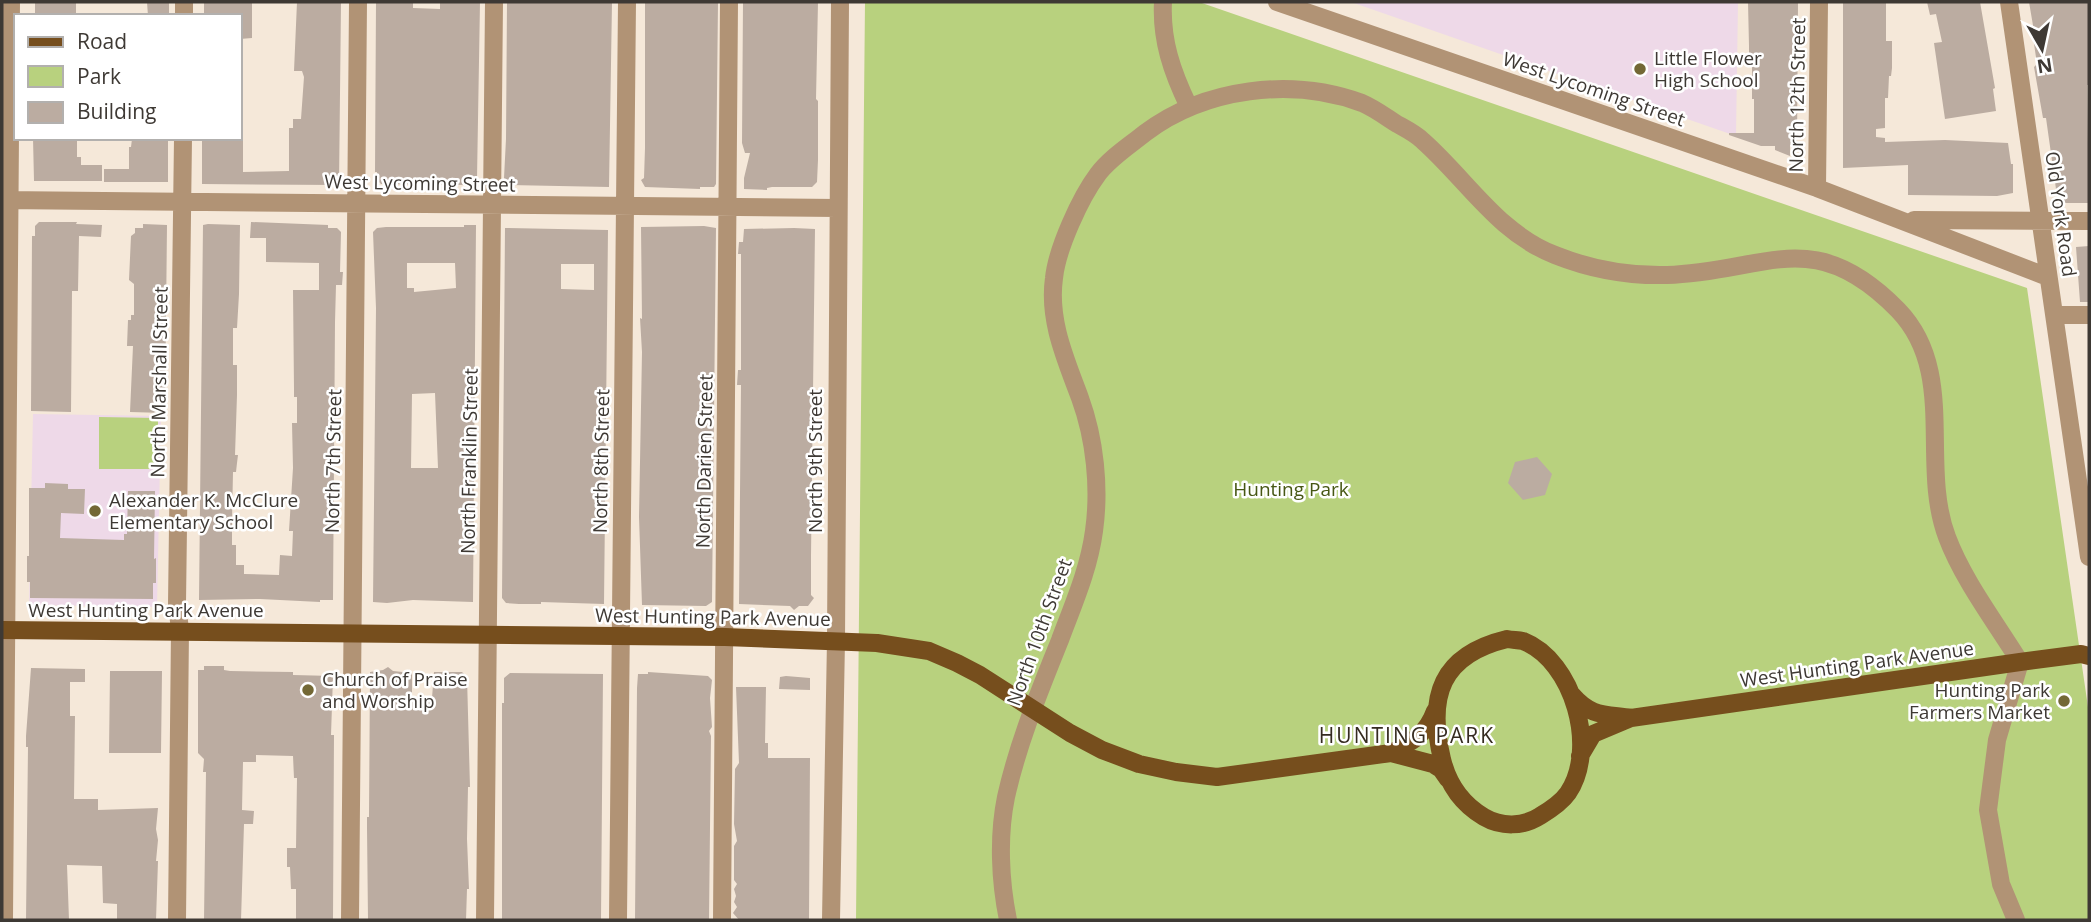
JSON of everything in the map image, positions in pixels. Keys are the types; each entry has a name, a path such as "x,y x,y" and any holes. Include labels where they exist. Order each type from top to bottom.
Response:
{"main road":[{"name":"West Hunting Park Avenue","path":"4,630 352,632 836,640 877,643 929,651 980,675 1102,750 1139,764 1217,777 1391,753 1417,739 1427,729 1446,674 1457,663 1488,643 1507,639 1523,641 1537,650 1562,674 1577,709 1580,756 1575,780 1567,794 1553,808 1520,825 1489,820 1472,810 1441,769 1433,764 1391,753"},
{"name":"West Hunting Park Avenue","path":"1580,756 1593,734 1631,718 2020,662 2081,654 2089,656"},
{"name":"West Hunting Park Avenue","path":"1571,693 1590,712 1631,718"},
{"name":"West Hunting Park Avenue","path":"1436,706 1439,743 1448,779"}],"street":[{"path":"4,920 6,200 11,2"},
{"name":"North 7th Street","path":"350,920 358,2"},
{"name":"North Franklin Street","path":"485,920 494,2"},
{"name":"North 8th Street","path":"618,920 626,2"},
{"name":"North Darien Street","path":"722,920 729,2"},
{"name":"North 9th Street","path":"831,920 836,640 840,2"},
{"path":"1163,2 1161,26 1165,50 1189,107"},
{"name":"West Lycoming Street","path":"1277,2 1817,188 2048,277"},
{"name":"North 12th Street","path":"1817,188 1819,2"},
{"name":"Old York Road","path":"2008,2 2054,315 2082,459 2089,557"},
{"name":"North 10th Street","path":"1008,920 1004,900 1002,855 1006,799 1033,710 1082,582 1094,531 1096,480 1091,440 1081,400 1069,375 1054,318 1054,278 1065,237 1098,174 1121,151 1160,122 1189,107 1231,95 1296,88 1364,104 1420,138 1506,228 1553,254 1619,273 1668,275 1773,259 1805,258 1841,266 1874,287 1915,329 1927,354 1934,389 1936,476 1940,512 1947,539 1973,588 2020,662"},
{"name":"North Marshall Street","path":"177,920 180,631 177,604 183,140"},
{"name":"West Lycoming Street","path":"6,200 837,208"},
{"name":"West Lycoming Street","path":"1896,218 1917,221 2089,221"},
{"path":"2054,315 2089,315"},
{"path":"2016,920 2001,884 1988,810 1997,740 2020,662"}],"shaded area":[{"name":"Little Flower High School","path":"1351,2 1738,2 1736,136"},
{"name":"Alexander K. McClure Elementary School","path":"33,414 161,416 157,607 29,605"}],"green space":[{"name":"Hunting Park","path":"865,2 1199,2 2027,288 2089,714 2089,920 856,920"},
{"path":"99,417 158,418 158,469 99,469"}],"building":[{"path":"35,2 76,2 76,14 35,14"},
{"path":"147,2 169,2 169,14 148,14"},
{"path":"204,2 252,2 252,38 242,39 242,14 204,14"},
{"path":"297,2 341,2 339,185 202,184 202,140 243,138 243,172 289,171 289,128 293,128 293,119 301,119 304,77 302,71 294,71"},
{"path":"376,2 413,2 413,8 440,9 440,2 480,2 477,178 470,185 381,184 377,180"},
{"path":"507,2 612,2 609,187 509,185 504,178"},
{"path":"645,2 718,2 714,187 645,187 641,180 644,178 645,148"},
{"path":"743,2 818,2 818,160 817,182 812,187 744,189 750,153 745,153 742,143"},
{"path":"1748,2 1798,2 1797,146 1790,145 1790,156 1775,150 1775,146 1761,146 1729,135 1754,133"},
{"path":"1843,2 1886,2 1886,41 1892,41 1892,68 1888,98 1885,98 1885,128 1876,129 1876,137 1885,138 1885,142 1945,140 2008,143 2013,164 2013,193 1997,196 1908,195 1908,165 1843,168"},
{"path":"1927,2 1980,2 1995,88 1996,111 1945,119 1934,43 1942,42 1936,14 1930,15"},
{"path":"2029,2 2089,2 2089,203 2059,203 2059,188 2056,189 2046,118 2043,118 2034,67 2037,64 2035,37"},
{"path":"33,140 77,140 77,157 81,157 81,165 102,165 102,181 34,181"},
{"path":"132,140 168,140 168,182 104,182 104,169 129,169"},
{"path":"39,222 102,225 101,237 79,236 78,291 72,291 71,412 31,411 32,236 35,236 35,226"},
{"path":"251,222 328,225 328,228 337,228 341,232 340,272 343,272 342,285 336,285 335,322 333,600 199,600 203,225 240,225 237,328 233,328 233,365 237,365 235,455 238,455 236,472 233,472 232,545 236,545 236,565 244,565 244,574 279,575 280,555 292,556 293,531 289,531 293,468 292,423 297,423 297,397 294,397 293,290 319,290 319,263 266,262 266,238 250,238"},
{"path":"143,224 167,225 165,413 130,412 133,346 127,346 128,320 134,315 134,284 129,280 131,236 135,233 135,228 143,228"},
{"path":"476,225 473,602 373,602 376,308 373,232 377,228 386,227","holes":["407,263 455,263 456,288 414,292 414,288 407,288","435,393 438,468 411,468 412,394"]},
{"path":"641,227 716,228 712,602 706,606 642,605 639,517"},
{"path":"505,228 608,230 604,604 519,604 506,603 502,598","holes":["561,264 594,264 594,290 561,289"]},
{"path":"744,229 815,229 811,556 811,595 814,598 808,606 799,606 794,610 790,606 739,604 741,385 737,385 738,370 741,370 739,242 743,242"},
{"path":"2089,246 2089,302 2080,302 2076,247"},
{"path":"1537,457 1552,474 1545,495 1523,500 1508,483 1515,462"},
{"name":"Alexander K. McClure Elementary School","path":"45,483 68,484 68,489 85,489 84,514 61,513 60,538 124,540 124,534 127,534 128,491 155,491 156,583 153,583 153,599 30,598 30,582 27,582 29,488 45,488"},
{"path":"204,666 224,666 224,670 230,671 333,676 333,920 296,920 296,889 291,889 290,867 287,867 287,848 296,848 297,778 294,778 293,756 256,755 256,762 243,762 242,810 254,811 253,824 244,824 241,920 204,920 206,772 203,772 204,759 198,753 198,670 204,670"},
{"path":"388,667 393,671 412,673 412,697 432,698 434,672 462,672 467,677 470,787 466,920 368,920 370,672"},
{"path":"31,668 85,669 85,682 70,682 70,716 75,716 74,799 98,799 98,810 158,808 156,920 117,920 117,904 103,903 102,866 67,865 69,920 26,920 26,736"},
{"path":"110,671 162,671 161,753 109,753"},
{"path":"648,672 708,676 712,680 712,727 709,731 709,920 635,920 637,688 638,674"},
{"path":"510,673 603,674 601,920 502,920 502,703 504,678"},
{"path":"780,677 810,678 810,690 779,689"},
{"path":"736,687 766,687 765,743 768,743 768,758 810,758 809,920 739,920 733,913 737,907 734,902 734,889 737,884 734,880 734,846 737,841 734,824 735,769 739,763"}],"place":[{"name":"Little Flower High School","path":"1640,69"},
{"name":"Alexander K. McClure Elementary School","path":"95,511"},
{"name":"Church of Praise and Worship","path":"308,690"},
{"name":"Hunting Park Farmers Market","path":"2064,701"}],"district":[{"name":"HUNTING PARK","path":"1407,735"}]}
